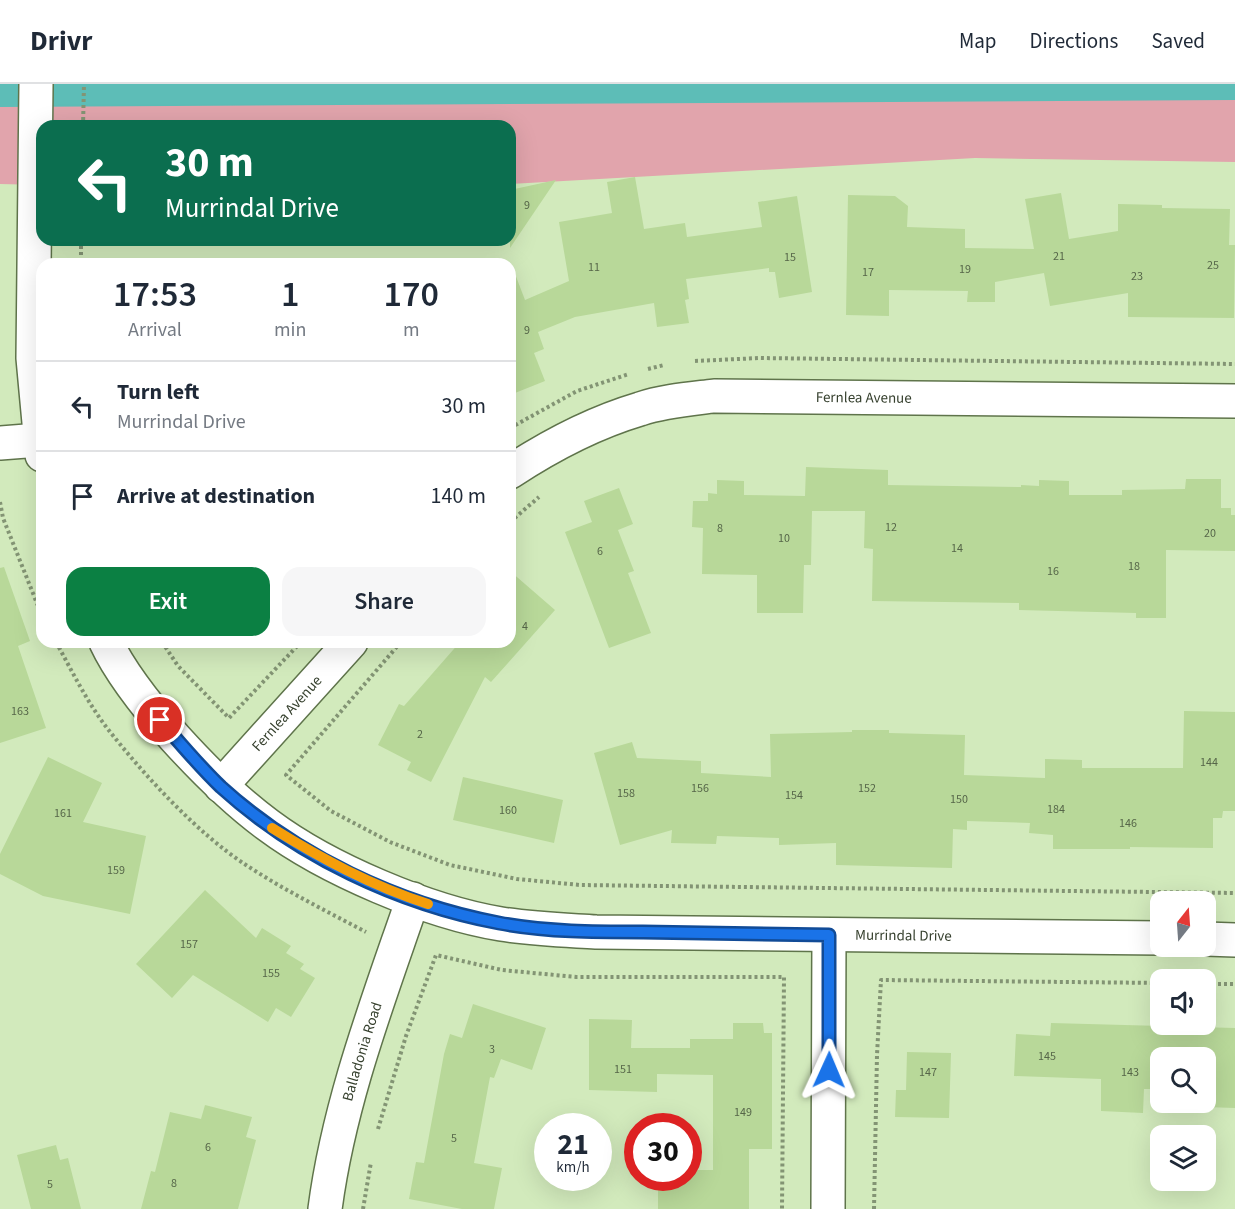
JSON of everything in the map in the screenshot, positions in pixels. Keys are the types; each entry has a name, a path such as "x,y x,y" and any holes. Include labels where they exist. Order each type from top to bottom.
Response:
{"street":[{"path":"36,84 33,358 36,392"},
{"name":"Fernlea Avenue","path":"516,468 569,436 604,421 642,408 714,396 1235,401"},
{"path":"0,443 36,447"},
{"name":"Murrindal Drive","path":"110,648 160,720 221,786 268,825 318,856 368,881 413,899 499,924 596,932 1150,938"},
{"name":"Fernlea Avenue","path":"221,786 346,648"},
{"name":"Balladonia Road","path":"325,1209 334,1154 352,1077 413,899"},
{"path":"828,1209 829,935"},
{"path":"1216,939 1235,940"}],"path":[{"path":"83,120 84,84"},
{"path":"516,517 544,493"},
{"path":"0,502 3,518 36,601"},
{"path":"166,648 178,666 229,718 295,648"},
{"path":"396,648 286,775 332,811 390,842 450,865 517,879 580,885 1235,893"},
{"path":"376,1138 406,1036 436,955 502,970 576,976 784,977 783,1209"},
{"path":"874,1209 881,980 1150,984"},
{"path":"1216,984 1235,984"},
{"path":"363,1209 371,1159"}],"shaded area":[{"path":"0,84 1235,84 1235,162 975,158 516,184 516,120 36,120 36,185 0,184"}],"water":[{"path":"0,84 1235,84 1235,100 0,107"}],"building":[{"path":"635,177 644,229 685,223 687,237 762,227 758,202 797,196 812,292 779,298 775,272 769,272 769,268 686,279 689,299 685,300 689,323 657,327 654,303 575,317 538,332 544,349 534,353 545,381 516,393 516,276 525,300 569,281 559,222 612,213 607,182"},
{"path":"556,180 516,239 516,189"},
{"path":"1061,193 1069,239 1118,231 1118,204 1162,205 1162,208 1230,209 1229,245 1235,245 1234,318 1128,317 1128,293 1050,306 1044,273 995,282 995,302 967,302 968,291 889,290 889,316 846,315 848,195 895,196 908,206 907,227 965,229 965,248 1034,249 1025,199"},
{"path":"806,467 888,470 888,485 1021,487 1021,485 1039,486 1039,480 1069,481 1069,495 1122,495 1122,490 1185,489 1186,479 1221,479 1221,508 1231,508 1231,515 1235,515 1235,551 1166,550 1166,618 1136,618 1136,613 1019,610 1019,603 872,601 873,549 864,548 865,511 812,511 811,565 804,565 803,613 757,613 757,575 702,574 703,528 692,527 693,501 708,501 708,493 717,494 717,480 744,481 744,495 805,496"},
{"path":"619,488 633,524 618,530 634,571 628,573 651,633 609,648 565,532 592,522 584,501"},
{"path":"4,567 30,641 18,646 46,728 0,743 0,568"},
{"path":"516,576 555,610 491,682 485,677 431,782 407,770 411,762 378,745 399,704 404,706 455,648 516,648"},
{"path":"1184,711 1235,712 1235,811 1223,811 1222,818 1213,818 1213,848 1053,849 1053,835 1029,833 1030,823 967,821 967,830 953,829 952,868 836,865 836,843 779,845 779,838 717,836 716,844 671,843 672,830 620,845 594,753 632,742 637,758 701,761 701,773 771,777 770,734 889,730 889,733 965,735 964,775 1045,778 1045,759 1082,760 1082,768 1183,768"},
{"path":"48,757 102,783 83,822 146,836 130,914 43,896 0,874 0,854"},
{"path":"463,777 563,800 554,843 453,820"},
{"path":"205,890 256,938 262,928 291,946 286,953 304,964 300,969 315,978 291,1017 276,1008 268,1022 193,975 172,998 136,964"},
{"path":"473,1004 546,1028 532,1070 501,1059 494,1078 490,1077 474,1163 502,1168 494,1209 462,1209 409,1199 416,1162 424,1163 444,1054 450,1034 462,1038"},
{"path":"589,1019 632,1020 631,1048 690,1048 690,1039 733,1039 733,1023 763,1023 764,1033 772,1033 772,1149 749,1149 749,1209 658,1209 658,1191 702,1191 702,1170 713,1170 713,1075 657,1074 657,1092 589,1090"},
{"path":"1051,1023 1150,1026 1150,1035 1216,1035 1216,1027 1235,1028 1235,1108 1216,1107 1216,1047 1150,1047 1150,1089 1144,1089 1143,1113 1101,1111 1101,1079 1014,1076 1016,1034 1050,1036"},
{"path":"907,1052 951,1053 949,1118 895,1117 896,1090 906,1090"},
{"path":"205,1105 252,1117 246,1137 256,1140 238,1209 141,1209 151,1171 155,1172 170,1112 201,1119"},
{"path":"56,1145 60,1160 68,1158 81,1209 31,1209 17,1155"}],"slow traffic":[{"path":"272,828 318,856 368,881 428,904"}],"route":[{"path":"160,720 221,786 268,825 318,856 368,881 456,913 499,924 542,929 596,932 829,935 829,1070"}]}
